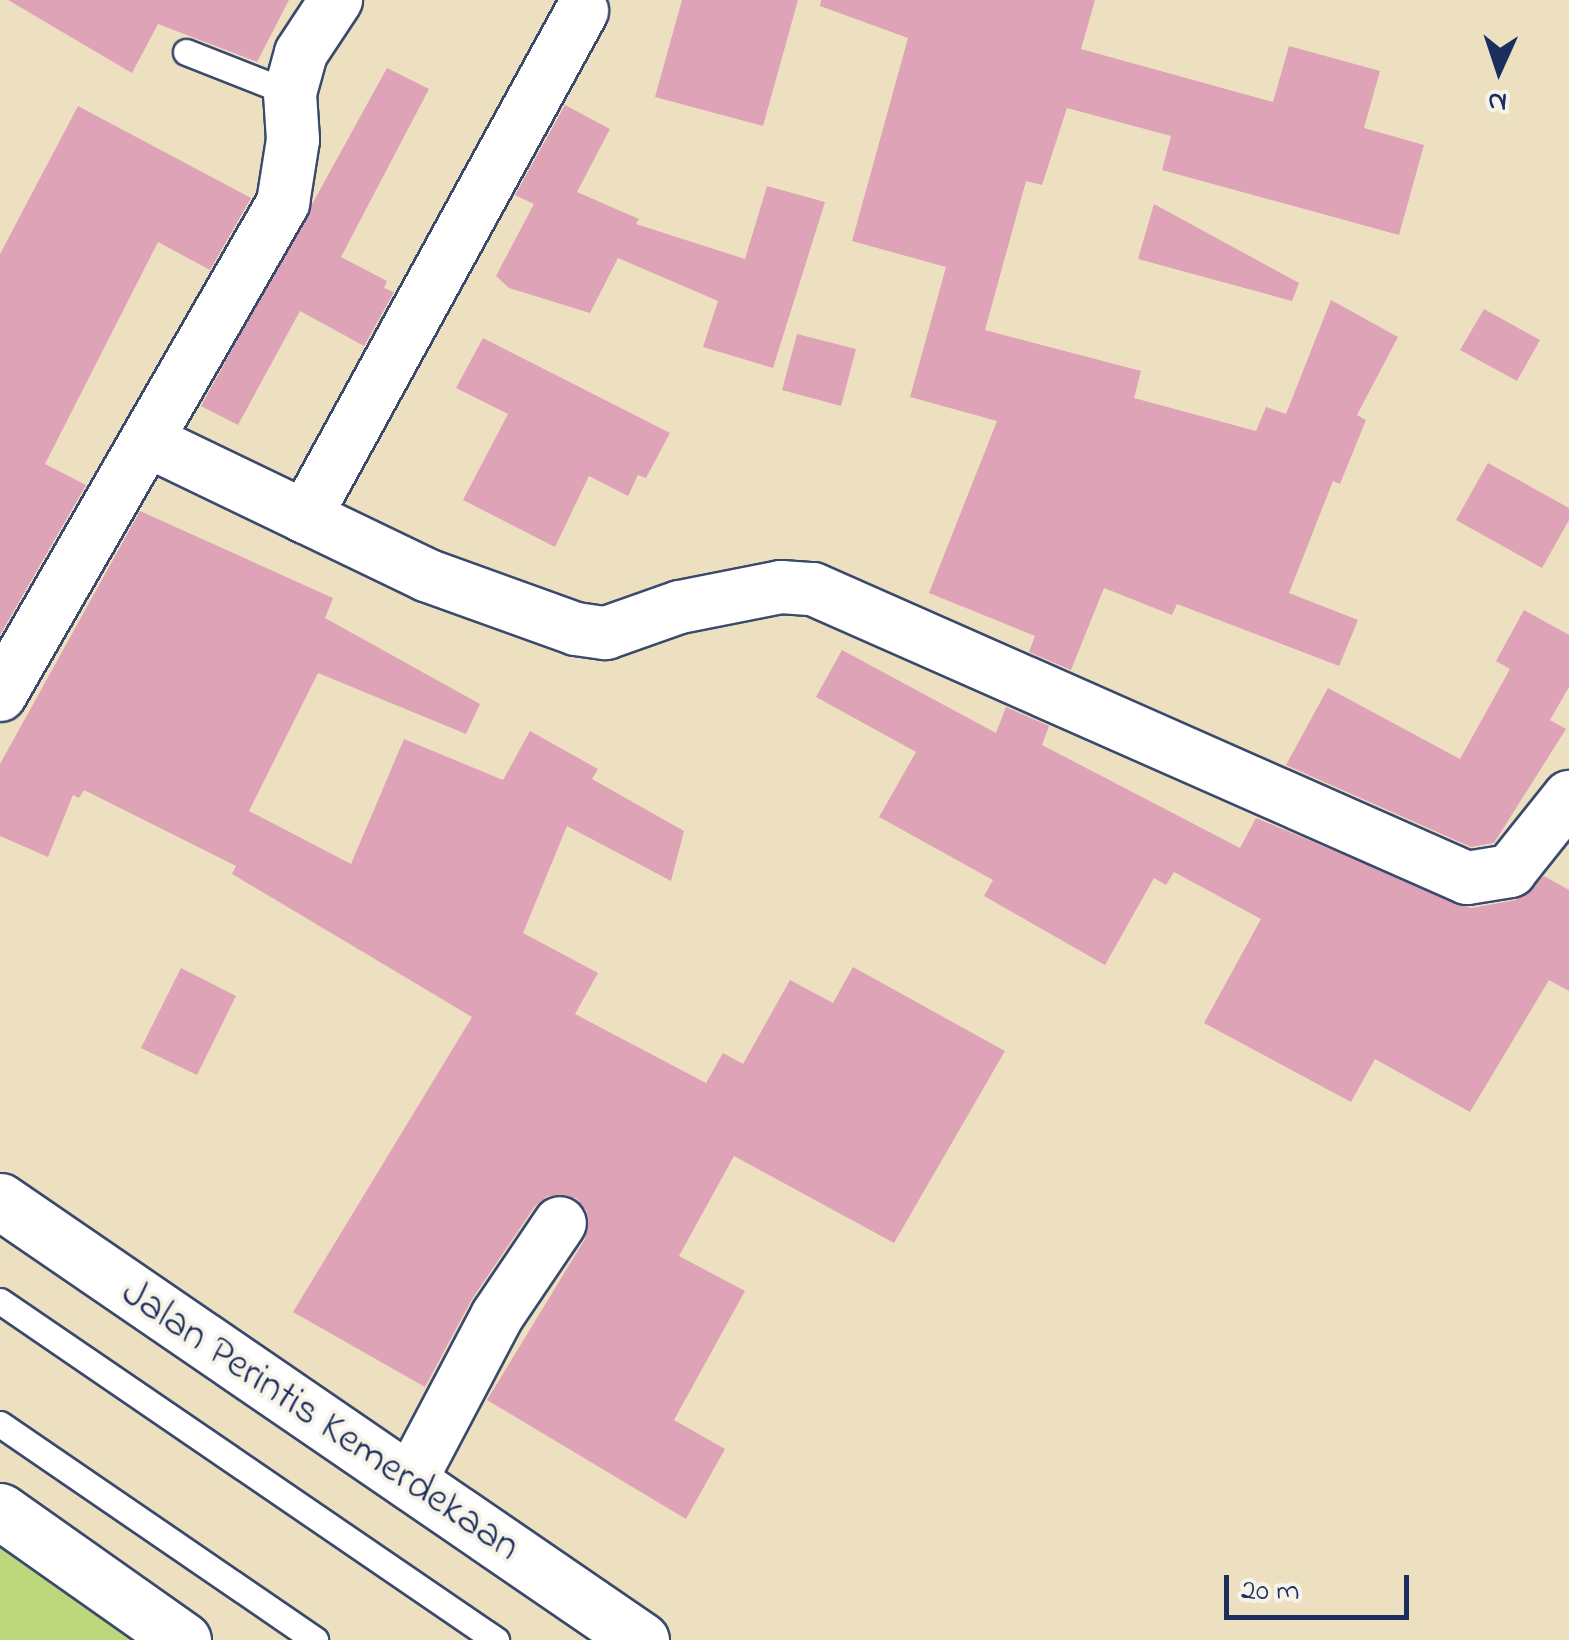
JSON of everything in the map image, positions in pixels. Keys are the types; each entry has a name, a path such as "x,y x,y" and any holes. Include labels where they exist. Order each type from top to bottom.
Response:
{"highway":[{"name":"Jalan Perintis Kemerdekaan","path":"0,1201 641,1640"},
{"path":"0,1511 183,1640"}],"street":[{"path":"0,696 282,203 293,140 290,94 301,53 336,0"},
{"path":"305,518 582,11"},
{"path":"148,441 470,594 576,630 606,633 680,607 781,587 813,590 1467,878 1510,871 1569,797"},
{"path":"409,1483 498,1316 560,1223"}],"lane":[{"path":"186,52 290,94"},
{"path":"0,1301 496,1640"},
{"path":"0,1424 315,1640"}],"green space":[{"path":"0,1524 167,1640 0,1640"}],"building":[{"path":"8,0 289,0 257,62 158,24 132,73"},
{"path":"682,0 798,0 763,126 655,97"},
{"path":"821,0 1095,0 1081,49 1273,102 1289,46 1380,71 1364,128 1424,145 1399,235 1162,170 1171,136 1067,108 1042,185 1026,181 985,330 1141,371 1134,398 1256,431 1266,407 1286,414 1331,300 1398,337 1357,415 1366,420 1340,484 1333,481 1289,593 1358,620 1339,666 1177,604 1172,615 1104,588 1071,670 1029,652 1035,636 929,593 997,421 910,397 946,267 852,241 908,38 820,6"},
{"path":"387,68 429,89 341,257 387,281 384,288 394,292 364,346 300,311 238,425 201,406"},
{"path":"565,105 610,129 577,192 639,219 636,224 745,259 767,186 825,202 773,368 703,347 718,301 618,258 590,313 509,288 496,276 534,204 515,195"},
{"path":"78,106 251,198 210,270 158,242 45,464 86,485 0,635 0,254"},
{"path":"1154,204 1299,283 1292,301 1138,259"},
{"path":"1484,309 1540,340 1517,381 1460,350"},
{"path":"797,334 856,349 841,406 782,390"},
{"path":"483,338 670,433 646,478 638,475 628,496 589,476 555,547 463,500 508,414 456,388"},
{"path":"1488,463 1569,508 1569,520 1542,568 1456,520"},
{"path":"140,511 333,598 325,618 480,704 466,734 318,673 249,811 351,864 404,739 503,780 530,731 598,769 592,779 684,831 671,881 567,826 523,933 598,973 575,1014 706,1083 723,1053 743,1064 790,980 833,1003 853,967 1005,1051 894,1243 734,1156 679,1256 745,1291 674,1420 725,1449 686,1519 487,1400 585,1239 587,1211 576,1198 548,1196 535,1206 472,1299 425,1387 293,1312 472,1017 232,874 236,866 84,790 79,798 73,795 48,857 0,836 0,764"},
{"path":"1524,610 1569,635 1569,687 1550,720 1566,729 1494,843 1471,847 1286,765 1328,688 1460,759 1510,669 1496,661"},
{"path":"842,650 996,733 1006,707 1049,726 1042,745 1240,848 1256,818 1471,908 1516,900 1544,876 1569,890 1569,991 1549,980 1470,1112 1375,1059 1351,1102 1204,1023 1261,919 1174,872 1166,885 1154,878 1105,965 984,896 993,880 879,817 916,752 816,697"},
{"path":"181,968 236,996 197,1075 141,1048"}]}
